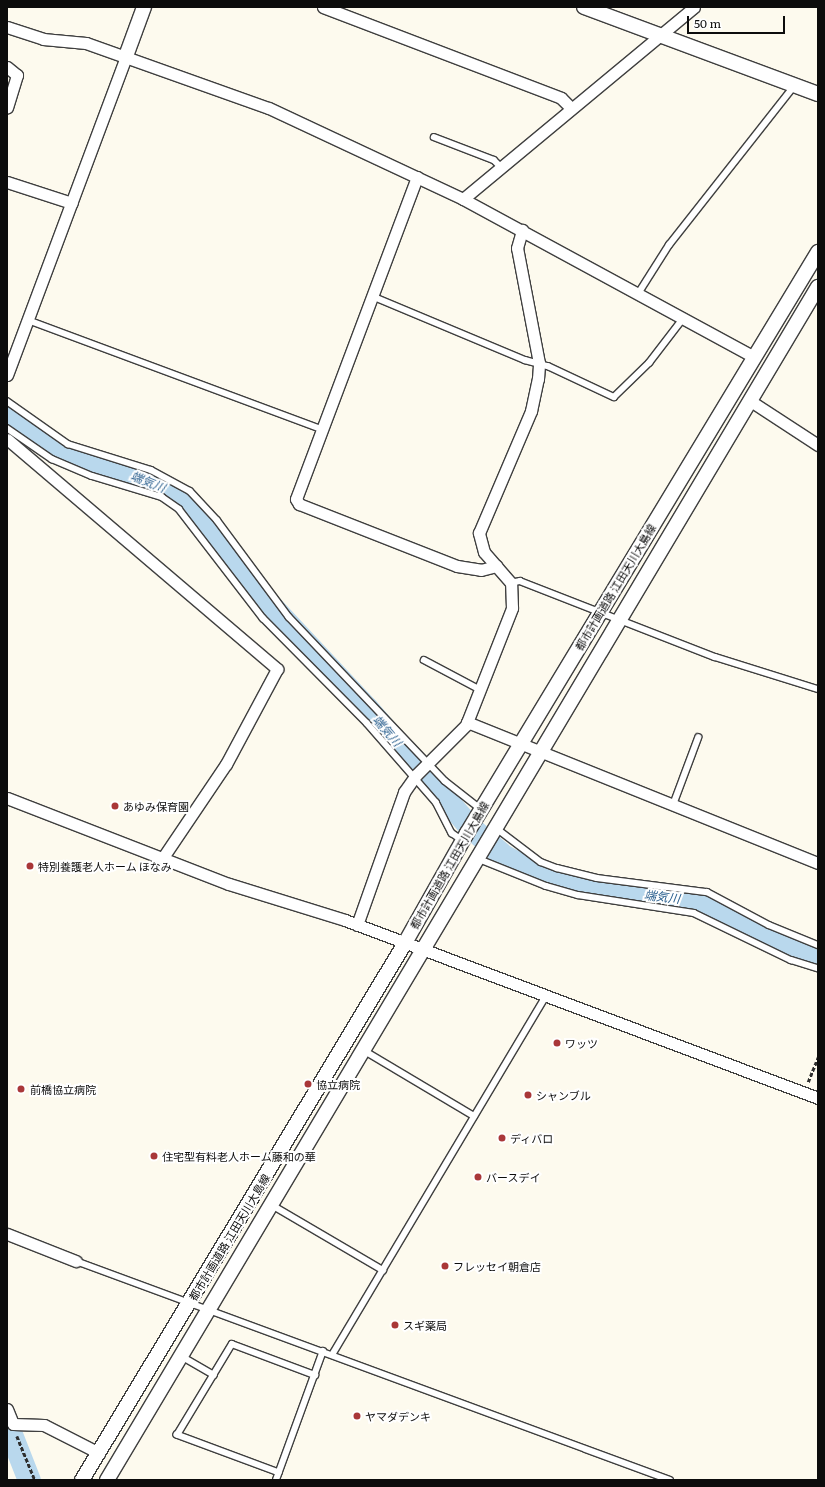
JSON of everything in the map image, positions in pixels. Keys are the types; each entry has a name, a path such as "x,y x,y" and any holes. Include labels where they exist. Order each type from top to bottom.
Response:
{"street":[{"path":"7,375 144,7"},
{"path":"323,7 561,98 571,108"},
{"path":"584,7 818,94"},
{"path":"463,199 500,166 694,7"},
{"path":"8,30 43,39 86,43 269,108 463,199 638,294 682,320 754,357"},
{"path":"7,67 18,75 7,108"},
{"path":"417,178 321,429 296,499 299,504 457,566 480,570 496,566"},
{"path":"7,182 72,203"},
{"path":"357,925 397,808 415,776 468,722 512,608 511,583 484,552 480,533 531,411 539,363 517,248 522,230"},
{"name":"都市計画道路 江田天川大島線","path":"82,1480 405,943 465,836 520,744 818,252"},
{"name":"都市計画道路 江田天川大島線","path":"107,1480 425,951 495,828 749,400 818,287"},
{"path":"749,400 818,445"},
{"path":"7,439 277,669 226,764 164,856"},
{"path":"468,722 818,863"},
{"path":"7,798 164,856 228,884 357,925 818,1098"},
{"path":"7,1234 76,1261"},
{"path":"7,1409 13,1424 44,1425 99,1454"}],"lane":[{"path":"638,294 669,245 795,85"},
{"path":"434,137 494,160 500,166"},
{"path":"372,296 539,363 614,397 649,363 682,320"},
{"path":"28,320 321,429"},
{"path":"7,401 68,444 151,470 190,490 217,520 289,617 445,781 480,811"},
{"path":"7,428 52,459 92,476 162,496 179,509 263,618 367,723 415,776 436,802 452,833 465,836"},
{"path":"511,583 520,581 716,657 818,689"},
{"path":"424,660 481,690"},
{"path":"673,805 698,738"},
{"path":"495,828 541,862 557,868 597,878 707,892 783,931 818,945"},
{"path":"481,853 546,886 578,895 694,913 791,960 818,968"},
{"path":"332,1355 546,996"},
{"path":"365,1051 474,1116"},
{"path":"272,1205 383,1270"},
{"path":"76,1261 670,1480"},
{"path":"279,1473 177,1436 232,1344 315,1375"},
{"path":"276,1480 323,1351"},
{"path":"181,1356 214,1375"}],"path":[{"path":"805,1093 818,1057"},
{"path":"13,1424 35,1480"}],"waterway":[{"name":"端気川","path":"7,417 65,454 150,480 170,490 204,523 263,597 367,708 470,827 504,856 532,871 576,886 695,901 818,957"},
{"path":"7,1424 29,1480"}],"place":[{"name":"あゆみ保育園","path":"115,806"},
{"name":"特別養護老人ホーム ほなみ","path":"30,866"},
{"name":"ワッツ","path":"557,1043"},
{"name":"協立病院","path":"308,1084"},
{"name":"前橋協立病院","path":"21,1089"},
{"name":"シャンブル","path":"528,1095"},
{"name":"ディバロ","path":"502,1138"},
{"name":"住宅型有料老人ホーム藤和の華","path":"154,1156"},
{"name":"バースデイ","path":"478,1177"},
{"name":"フレッセイ朝倉店","path":"445,1266"},
{"name":"スギ薬局","path":"395,1325"},
{"name":"ヤマダデンキ","path":"357,1416"}]}
